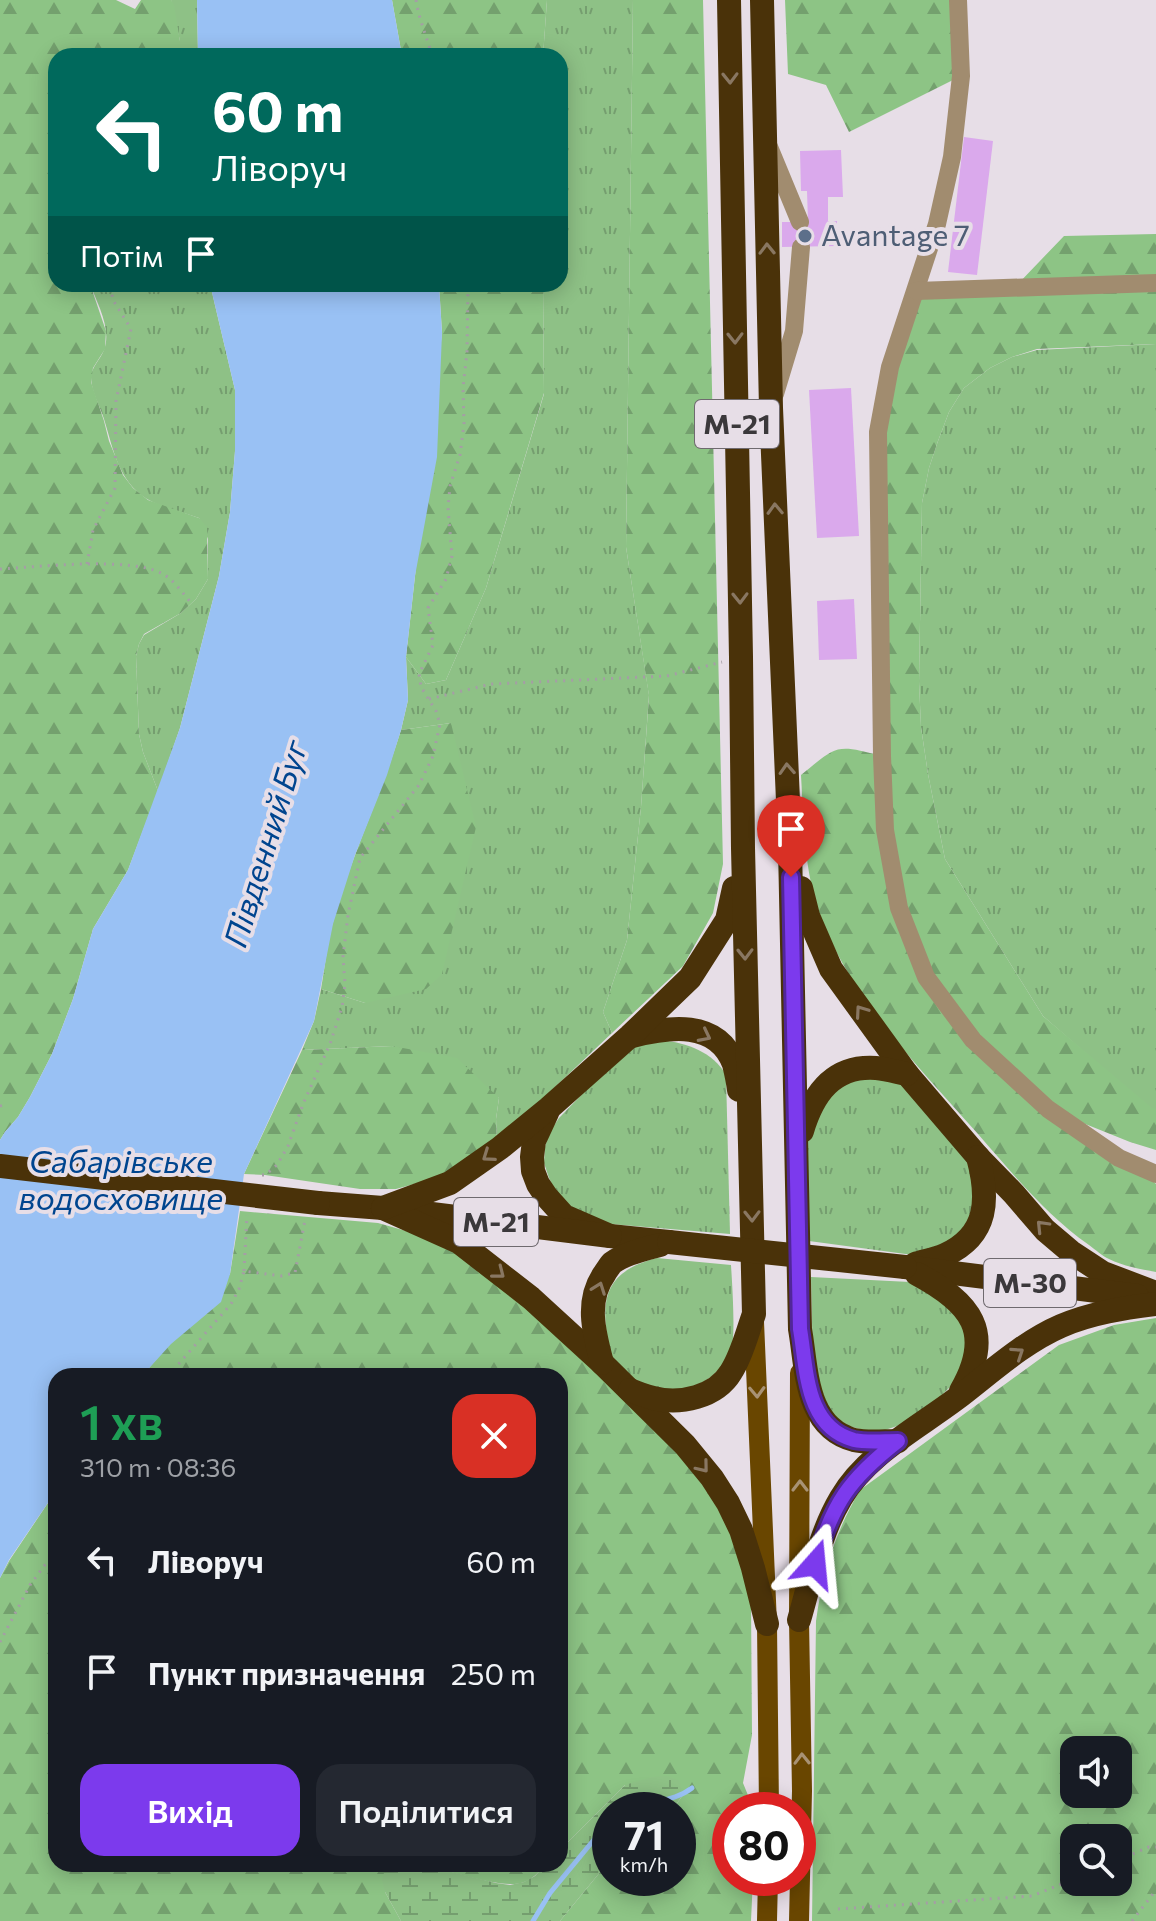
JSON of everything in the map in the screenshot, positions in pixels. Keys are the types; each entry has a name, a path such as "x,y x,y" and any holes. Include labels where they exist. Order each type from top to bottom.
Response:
{"highway":[{"name":"М-21","path":"383,1208 450,1183 549,1108 690,978 727,920 743,848 729,0"},
{"name":"М-21","path":"0,1166 312,1209 383,1208 610,1236 669,1242 905,1267 944,1289 969,1316 975,1330 976,1360 955,1400 898,1441 855,1440 843,1436 826,1424 812,1401 800,1329 797,1149 790,847 771,408 762,0"},
{"path":"790,847 808,916 831,969 907,1074 1045,1230 1103,1273 1156,1298"},
{"path":"630,1390 655,1399 677,1401 709,1393 730,1375 754,1314 743,848"},
{"path":"630,1036 673,1028 702,1033 716,1041 733,1063 750,1138"},
{"path":"797,1149 811,1107 833,1079 844,1073 876,1068 907,1074"},
{"path":"549,1108 534,1141 533,1171 538,1184 564,1216 610,1236"},
{"path":"905,1267 945,1255 972,1236 978,1227 985,1194 978,1157"},
{"path":"383,1208 459,1242 531,1298 685,1445 712,1478 741,1530 767,1624"},
{"path":"602,1363 594,1332 593,1306 599,1281 612,1263 669,1242"},
{"name":"М-30","path":"905,1267 1156,1298"},
{"path":"955,1400 999,1366 1058,1328 1156,1298"},
{"path":"799,1620 823,1537 842,1496 875,1458 898,1441"}],"main road":[{"path":"754,1314 767,1624 769,1792"},
{"path":"799,1921 802,1791 800,1329"},
{"path":"767,1921 768,1896"}],"lane":[{"path":"958,0 961,76 956,136 946,191 885,388 878,432 881,740 885,830 899,908 926,977 973,1040 1048,1109 1119,1158 1156,1174"},
{"path":"764,134 800,222"},
{"path":"771,408 794,331 801,247"},
{"path":"916,291 1156,283"}],"path":[{"path":"416,0 430,48"},
{"path":"87,564 93,530 115,488 116,401 131,329 113,300 112,292"},
{"path":"252,1174 265,1175 277,1165 288,1146 330,1044 342,1007 348,915 360,858 419,785 433,756 440,724 421,687 419,674 433,645 428,608 446,579 452,556 448,508 464,424 468,292"},
{"path":"0,569 87,564 137,566 166,575 193,605"},
{"path":"429,700 491,684 667,676 741,657"},
{"path":"175,1368 231,1304 239,1289 244,1271 248,1205"},
{"path":"244,1271 281,1276 295,1273 312,1209"},
{"path":"0,1642 30,1585 48,1561"},
{"path":"1132,1854 1156,1847"},
{"path":"838,1909 1032,1896 1060,1885"},
{"path":"1132,1921 1156,1890"}],"green space":[{"path":"0,0 116,0 135,9 141,0 171,0 180,48 48,48 48,292 93,292 106,331 105,349 93,368 91,382 109,441 123,475 133,488 148,500 199,518 207,527 208,579 196,599 181,613 144,634 139,644 136,656 139,734 158,791 128,870 93,929 73,999 52,1054 18,1117 0,1140"},
{"path":"171,0 197,0 198,48 180,48"},
{"path":"392,0 547,0 544,48 401,48"},
{"path":"547,0 633,0 626,547 649,695 627,940 603,1012 612,1033 497,1142 499,1098 392,1046 302,1050 314,1021 321,989 365,1003 451,723 401,730 408,700 406,657 426,684 446,680 486,588 544,394 543,292 568,292 568,48 544,48"},
{"path":"633,0 703,0 723,864 713,913 683,966 612,1033 603,1012 627,940 649,696 626,547"},
{"path":"785,0 958,0 961,76 849,132 826,85 788,74"},
{"path":"1156,234 1156,344 1037,349 1012,357 990,368 964,388 949,412 929,468 922,503 919,682 921,727 945,859 1043,1016 1156,1109 1156,1150 1053,1111 1139,1168 1156,1184 1156,1272 1106,1258 1058,1220 935,1087 874,1012 840,959 813,893 806,854 801,775 838,750 882,756 877,454 916,291 1013,289 1064,236"},
{"path":"93,292 212,292 235,390 235,451 230,512 219,576 180,728 158,791 139,734 136,656 144,635 181,613 196,599 208,579 208,539 199,518 147,499 129,483 118,463 91,382 106,342 103,316"},
{"path":"439,292 543,292 544,393 486,588 446,680 426,684 406,657 442,333"},
{"path":"1156,344 1156,1110 1151,1110 1043,1016 945,859 921,727 919,682 922,503 938,441 949,412 964,388 990,368 1012,357 1037,350"},
{"path":"451,723 476,827 442,974 426,989 365,1003 321,989 340,897 401,730"},
{"path":"661,1040 698,1050 714,1060 726,1075 730,1234 610,1224 576,1211 557,1195 549,1178 544,1163 545,1147 549,1133 559,1118 626,1049"},
{"path":"392,1046 457,1058 499,1098 497,1142 447,1175 396,1189 360,1189 244,1174 302,1050"},
{"path":"894,1076 975,1169 977,1208 958,1240 913,1255 809,1241 806,1147 809,1132 841,1079"},
{"path":"240,1211 378,1223 417,1234 458,1252 551,1328 706,1482 732,1535 751,1602 752,1735 743,1783 747,1792 712,1792 712,1896 752,1896 751,1921 560,1921 592,1882 592,1896 696,1896 696,1792 666,1792 625,1785 618,1792 592,1792 592,1818 568,1842 568,1368 149,1368 230,1274"},
{"path":"657,1258 731,1265 731,1350 722,1366 694,1386 660,1389 643,1384 615,1362 609,1350 605,1312 610,1289 615,1280 632,1267"},
{"path":"811,1277 910,1282 952,1308 964,1330 967,1351 953,1384 939,1398 900,1425 885,1430 867,1431 849,1426 831,1415 813,1367"},
{"path":"1156,1318 1156,1921 812,1921 812,1896 816,1896 816,1621 831,1553 844,1522 860,1490 1059,1345 1114,1325"},
{"path":"48,1503 48,1872 385,1872 385,1892 401,1921 0,1921 0,1578"},
{"path":"666,1776 679,1780 682,1792 618,1792 625,1785"},
{"path":"592,1818 592,1882 560,1921 401,1921 382,1880 384,1872 452,1872 510,1885 524,1882 539,1872 568,1872 568,1842"},
{"path":"452,1872 539,1872 521,1883 487,1881"}],"water":[{"path":"197,0 392,0 401,48 198,48"},
{"path":"212,292 439,292 442,333 437,457 415,576 406,657 408,700 387,775 355,855 333,924 314,1021 244,1174 230,1274 221,1302 171,1344 149,1368 48,1368 48,1503 0,1578 0,1140 18,1117 52,1054 73,999 93,929 128,870 180,728 219,576 230,512 235,451 235,390"}],"building":[{"path":"964,137 993,141 977,275 948,272"},
{"path":"841,150 843,197 828,197 828,221 837,221 837,246 782,247 782,222 808,222 807,191 801,191 800,151"},
{"path":"851,388 859,536 817,538 809,390"},
{"path":"854,599 857,659 819,660 817,601"}],"waterway":[{"path":"685,1792 692,1788"},
{"path":"568,1871 592,1842"},
{"path":"533,1921 567,1872"}],"place":[{"name":"Avantage 7","path":"805,236"}],"route":[{"path":"791,877 800,1329 812,1401 826,1424 843,1436 865,1441 898,1441 875,1458 842,1496 823,1537 815,1564"}],"water label":[{"name":"Південний Буг","path":"266,844"},
{"name":"Сабарівське водосховище","path":"121,1180"}]}
